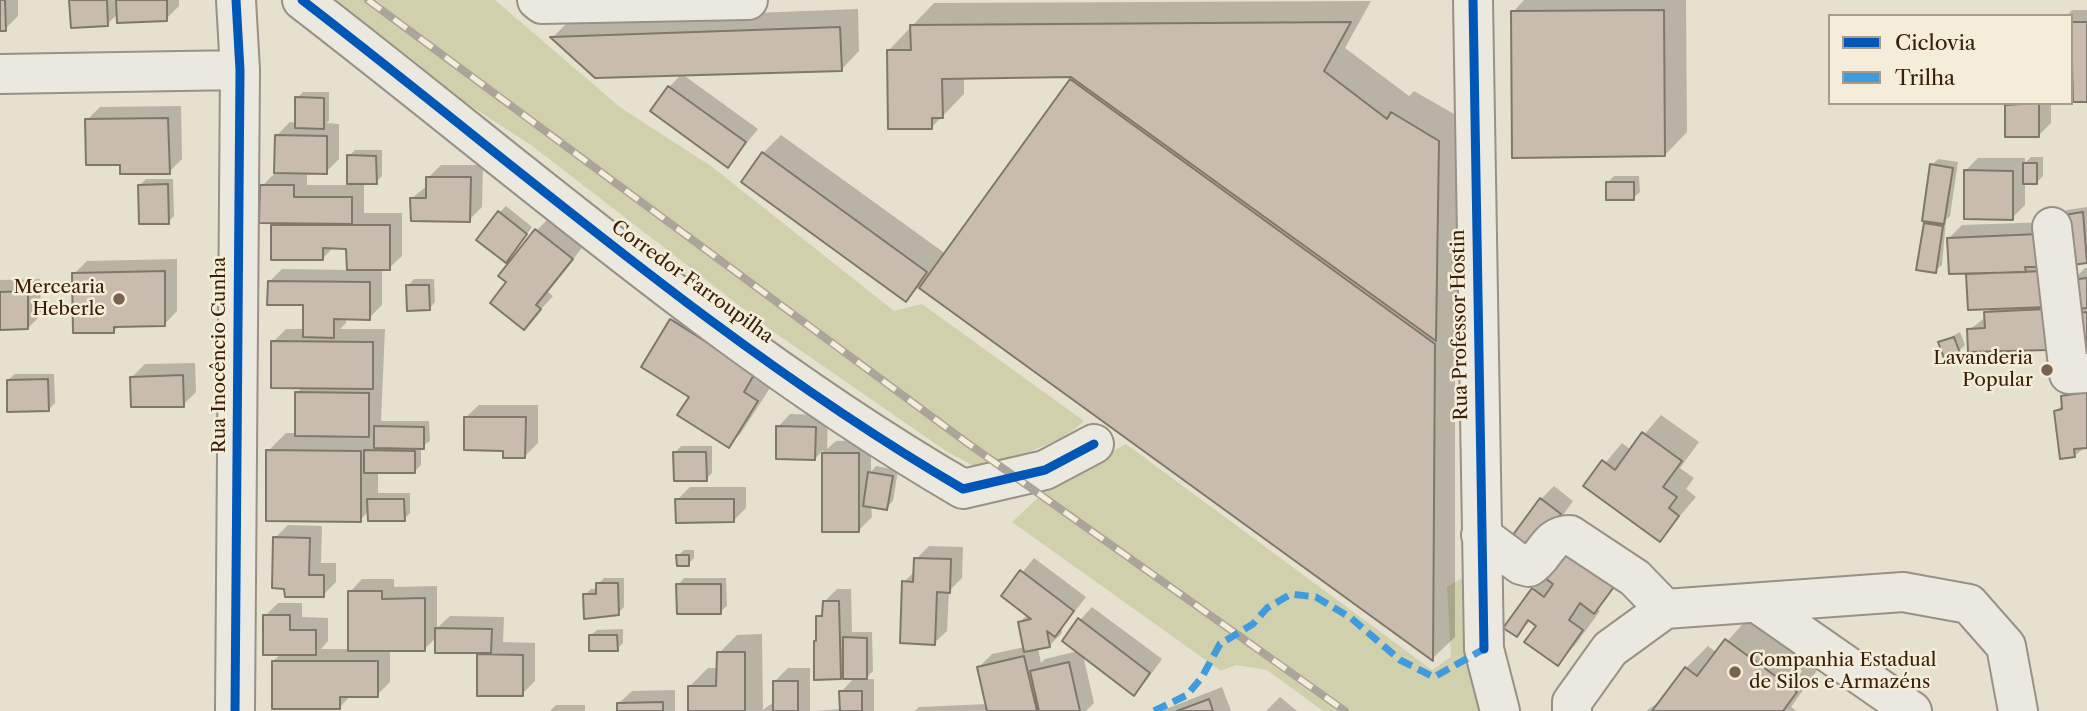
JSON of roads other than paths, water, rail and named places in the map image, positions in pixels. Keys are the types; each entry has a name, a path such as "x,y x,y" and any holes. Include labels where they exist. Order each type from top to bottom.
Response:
{"street":[{"name":"Rua Inocêncio Cunha","path":"235,711 240,70 236,0"},
{"name":"Corredor Farroupilha","path":"302,0 647,274 889,446 963,489 1045,470 1094,444"},
{"path":"537,0 542,4 748,0"},
{"name":"Rua Professor Hostin","path":"1473,0 1484,649 1500,711"},
{"path":"0,74 240,70"},
{"path":"2052,227 2069,374 2087,373"},
{"path":"1481,535 1521,565 1529,567 1552,540 1561,535 1570,535 1635,578 1665,609"},
{"path":"1572,711 1572,702 1610,649 1665,609 1903,592 1969,604 2006,646 2018,711"},
{"path":"1757,603 1912,711"}],"railway":[{"path":"368,0 966,442 1345,711"}],"place":[{"name":"Mercearia Heberle","path":"119,299"},
{"name":"Lavanderia Popular","path":"2047,370"},
{"name":"Companhia Estadual de Silos e Armazéns","path":"1735,672"}]}
